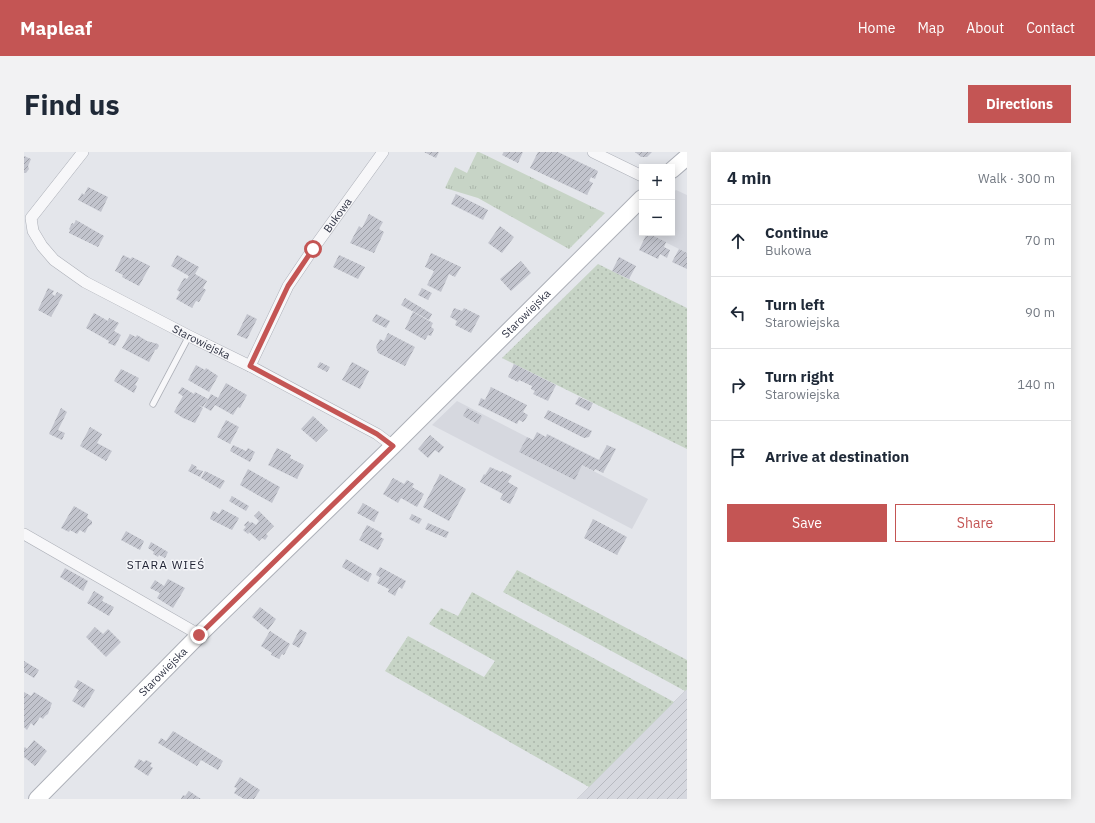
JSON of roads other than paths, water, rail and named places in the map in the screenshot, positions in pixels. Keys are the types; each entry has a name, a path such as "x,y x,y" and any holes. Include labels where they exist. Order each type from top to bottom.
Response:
{"street":[{"name":"Starowiejska","path":"83,152 31,218 33,231 42,246 54,260 85,282 250,366 377,434 393,446"},
{"name":"Bukowa","path":"250,366 288,286 383,152"},
{"path":"593,152 639,175"},
{"path":"675,167 686,158"},
{"name":"Starowiejska","path":"36,799 199,635 393,446 640,200"},
{"path":"24,534 199,635"}],"lane":[{"path":"153,404 189,336"}],"district":[{"name":"STARA WIEŚ","path":"166,564"}]}
